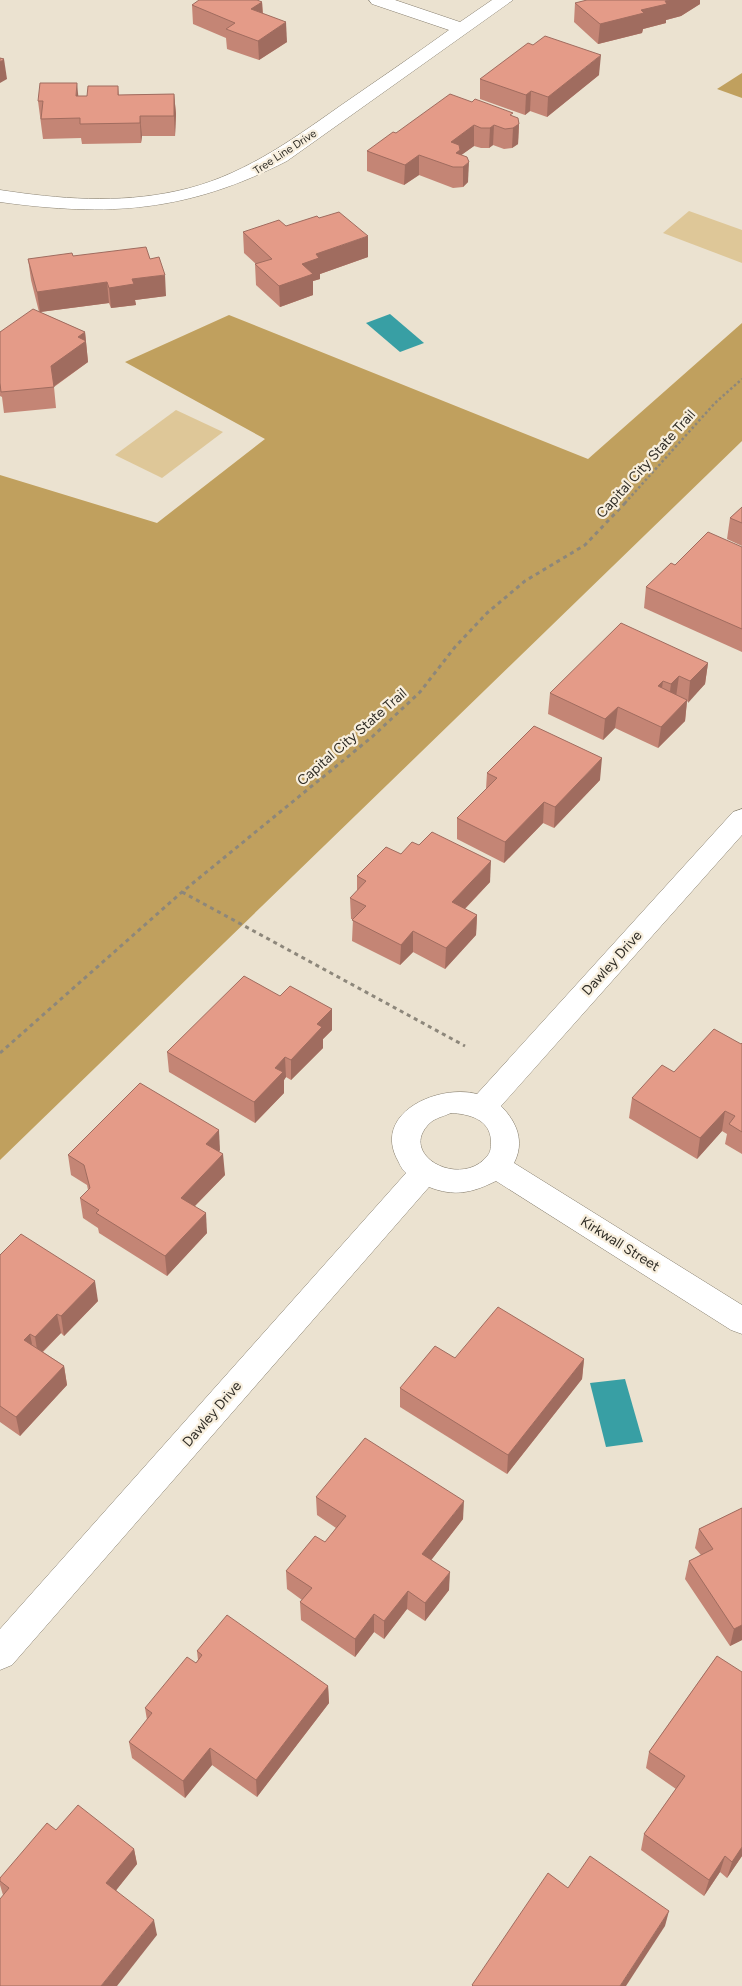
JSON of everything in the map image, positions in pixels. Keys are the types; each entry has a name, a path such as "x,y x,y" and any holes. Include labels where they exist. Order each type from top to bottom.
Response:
{"street":[{"path":"378,0 462,29"},
{"name":"Tree Line Drive","path":"0,196 43,202 110,206 178,198 222,186 251,174 280,157 504,0"},
{"name":"Dawley Drive","path":"482,1108 742,818"},
{"path":"449,1102 466,1102 482,1108 493,1115 506,1134 507,1146 504,1157 497,1166 485,1176 471,1181 454,1183 438,1180 424,1173 413,1163 406,1150 405,1137 410,1124 420,1113 433,1106 449,1102"},
{"name":"Kirkwall Street","path":"497,1166 742,1321"},
{"name":"Dawley Drive","path":"0,1654 424,1173"}],"path":[{"name":"Capital City State Trail","path":"0,1053 182,892 372,737 420,692 456,647 487,613 525,581 584,545 619,510 696,423 742,378"},
{"path":"182,892 466,1046"}],"shaded area":[{"path":"742,73 742,98 717,89"},
{"path":"689,211 742,230 742,263 663,233"},
{"path":"229,315 588,459 742,323 742,441 0,1160 0,475 157,523 265,439 125,362"},
{"path":"176,410 223,432 162,478 115,455"}],"water":[{"path":"390,314 424,343 400,352 366,323"},
{"path":"625,1379 643,1442 606,1447 590,1383"}],"building":[{"path":"199,0 257,0 262,2 251,9 286,22 258,41 226,29 235,23 192,5"},
{"path":"587,0 669,0 665,1 667,4 641,10 644,13 600,24 575,3"},
{"path":"545,36 601,55 548,97 531,91 526,95 480,79 528,43 533,45"},
{"path":"40,83 77,83 76,96 87,96 88,86 118,86 118,95 174,94 174,116 140,116 140,123 80,124 80,118 41,119 43,101 38,101"},
{"path":"450,94 472,102 475,99 513,113 510,115 518,118 519,124 513,128 505,129 494,125 490,128 481,128 474,125 451,142 459,145 460,150 456,153 467,157 469,162 463,167 453,167 419,155 405,165 367,151 393,132 396,133"},
{"path":"339,212 368,236 316,254 319,258 302,264 313,274 279,286 255,264 272,259 243,232 279,220 286,226 317,216 319,218"},
{"path":"146,247 150,259 159,257 165,275 132,279 134,284 109,288 107,282 37,292 28,259 72,253 73,256"},
{"path":"33,309 85,332 78,337 86,341 51,366 54,387 1,392 0,332"},
{"path":"742,507 742,523 730,518"},
{"path":"708,532 742,547 742,629 646,587 671,563 675,565"},
{"path":"621,623 708,663 690,681 679,676 671,684 663,681 658,686 687,700 661,727 618,707 605,719 550,693"},
{"path":"534,726 602,758 555,807 544,802 505,842 457,818 497,778 487,773"},
{"path":"432,832 491,861 452,902 477,915 446,948 413,931 401,945 352,920 366,906 350,898 366,881 357,876 386,847 401,854 412,842 419,845"},
{"path":"244,976 280,996 290,986 332,1009 317,1024 322,1027 291,1060 285,1057 275,1068 283,1072 254,1102 167,1052"},
{"path":"714,1029 742,1043 742,1132 729,1124 735,1116 725,1111 700,1138 632,1098 662,1065 674,1072"},
{"path":"140,1083 219,1130 206,1144 223,1154 181,1198 206,1213 165,1256 96,1213 99,1210 80,1198 90,1188 84,1165 68,1155"},
{"path":"21,1234 95,1281 61,1316 57,1314 35,1337 30,1334 24,1340 64,1366 16,1417 0,1406 0,1255"},
{"path":"498,1307 584,1359 508,1455 400,1388 435,1346 455,1358"},
{"path":"365,1438 464,1501 422,1554 450,1572 425,1603 408,1591 384,1621 374,1614 355,1639 300,1602 312,1588 286,1571 315,1536 325,1542 346,1516 316,1497"},
{"path":"742,1508 742,1625 734,1629 689,1561 713,1549 699,1529"},
{"path":"227,1615 328,1686 256,1780 210,1748 183,1781 129,1742 152,1713 145,1708 187,1657 196,1663 202,1655 197,1651"},
{"path":"717,1656 742,1672 742,1847 732,1862 725,1856 709,1880 644,1834 685,1776 649,1752"},
{"path":"78,1805 134,1849 106,1883 154,1920 101,1986 0,1986 0,1899 9,1888 0,1881 0,1878 47,1823 56,1830"},
{"path":"590,1856 669,1911 620,1986 473,1986 548,1873 568,1888"}]}
